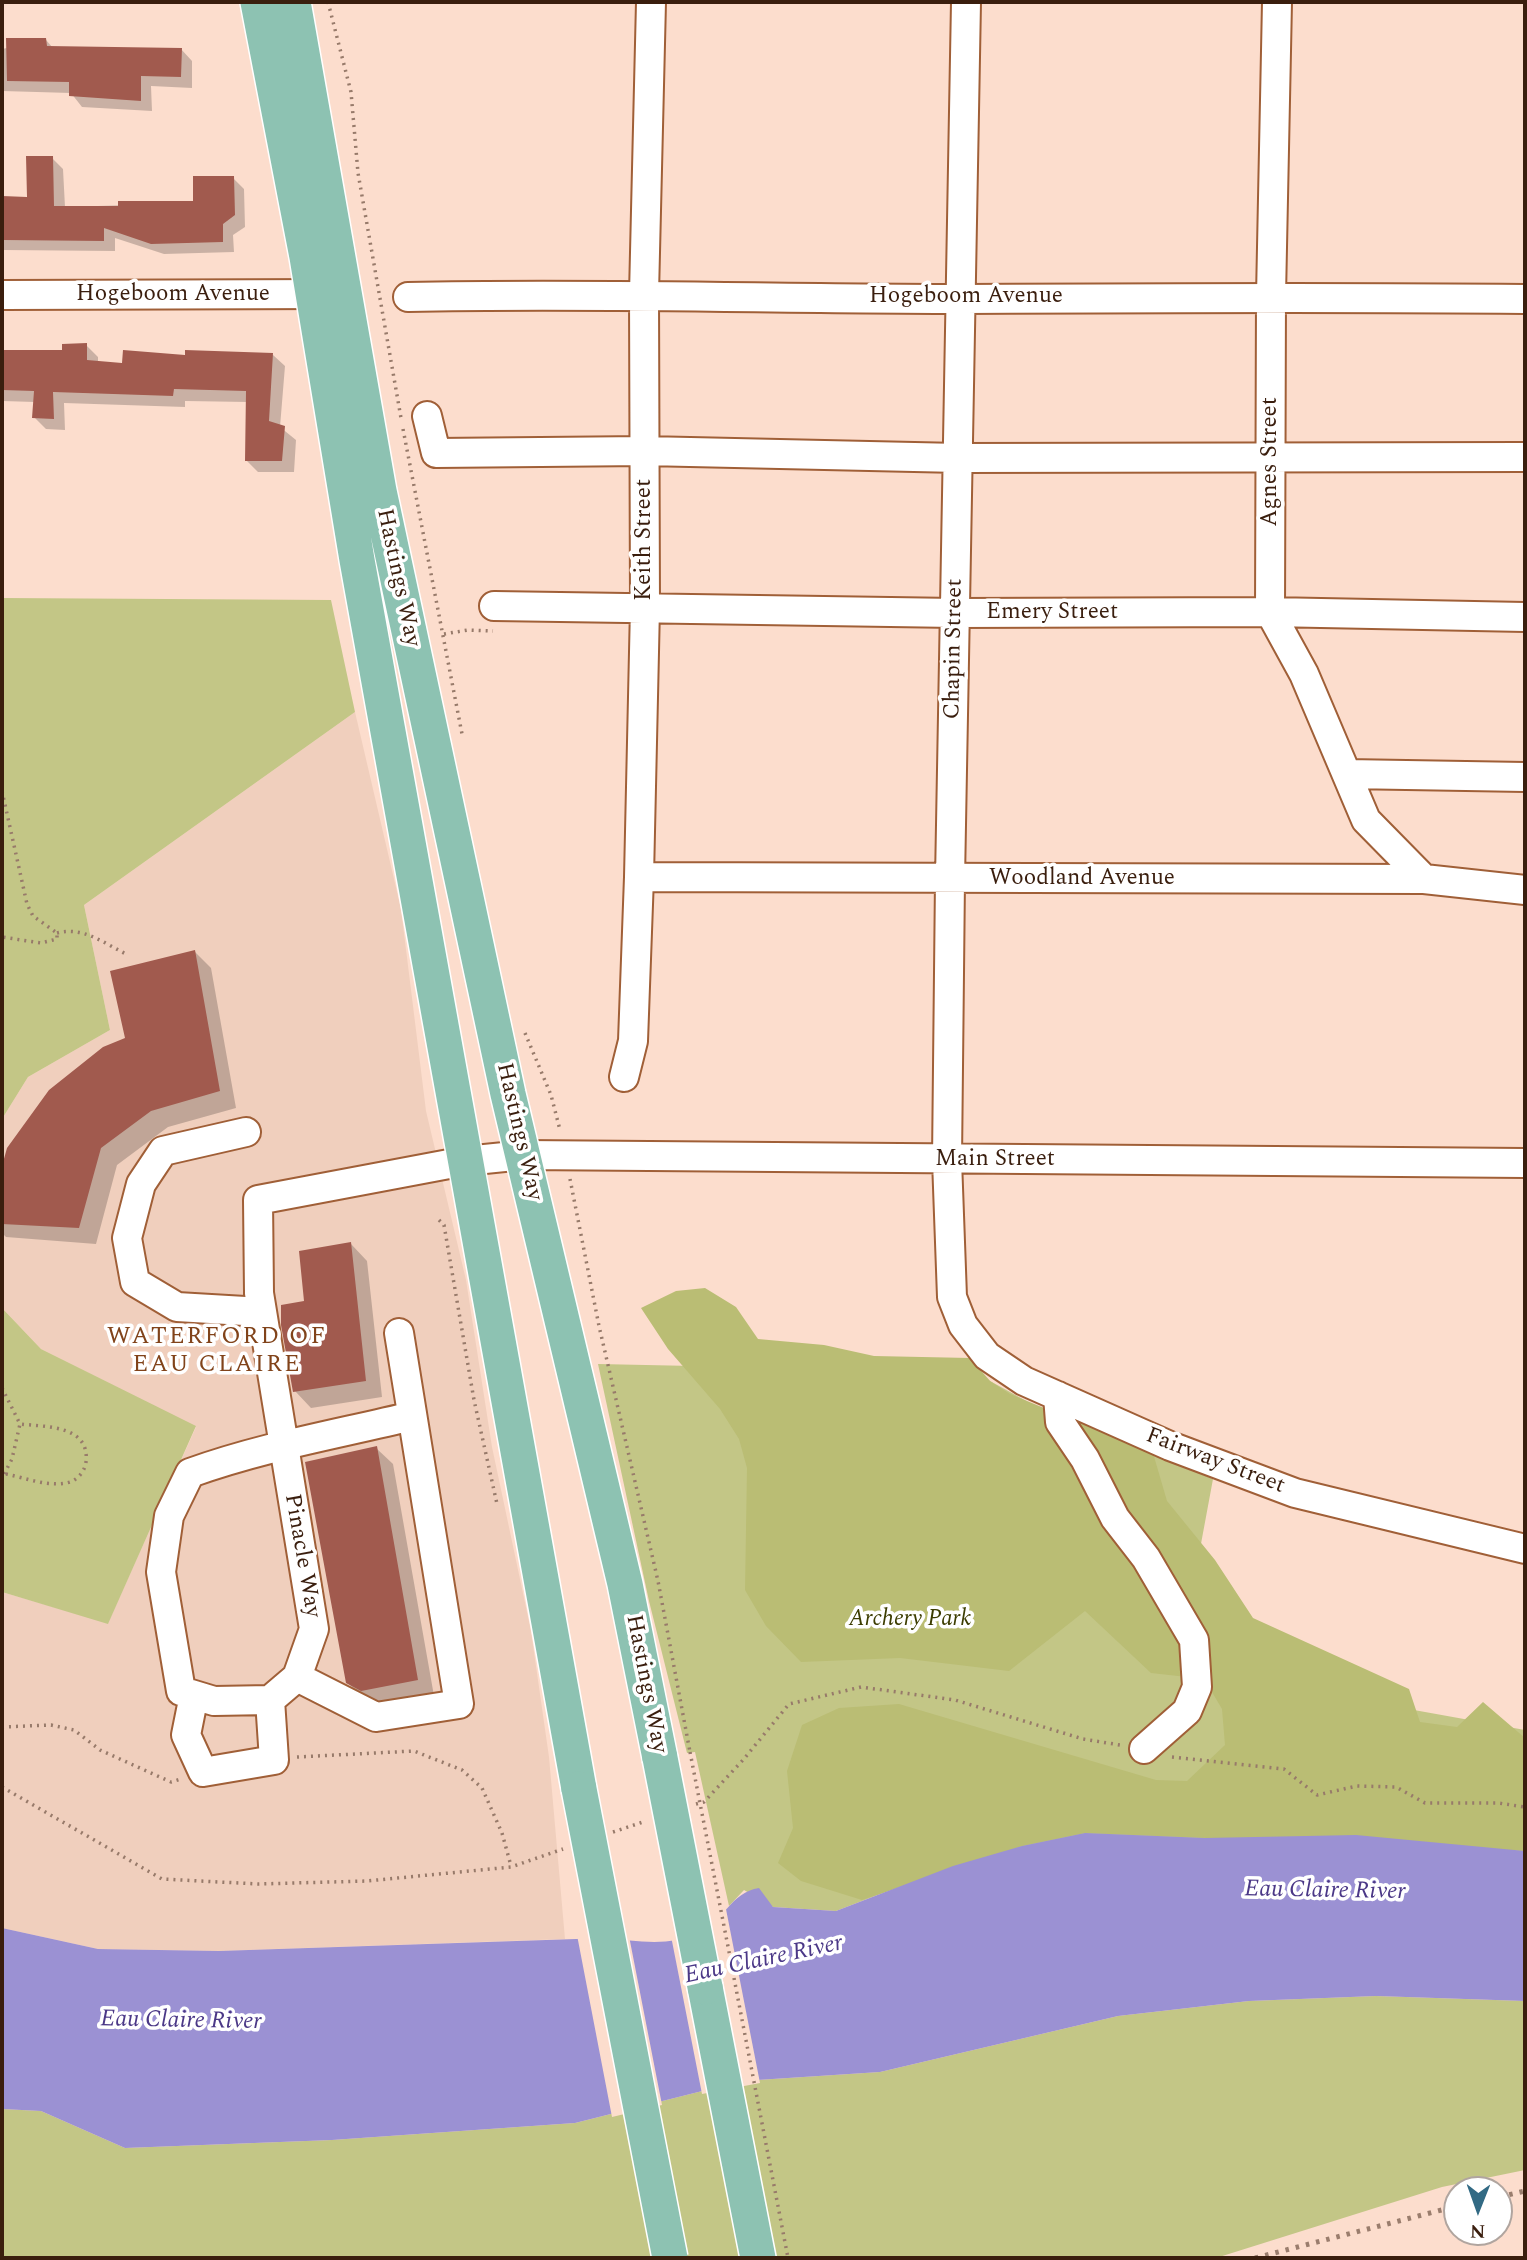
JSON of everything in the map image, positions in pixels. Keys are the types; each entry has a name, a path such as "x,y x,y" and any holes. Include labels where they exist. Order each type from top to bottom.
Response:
{"main road":[{"name":"Hastings Way","path":"258,2 379,491 508,1094 625,1584 675,1755 758,2258"},
{"name":"Hastings Way","path":"293,2 329,294 359,573 579,1789 670,2258"}],"street":[{"name":"Keith Street","path":"624,1077 633,1041 639,877 645,607 644,294 651,2"},
{"name":"Chapin Street","path":"952,1297 947,1160 950,879 966,2"},
{"name":"Agnes Street","path":"1277,2 1271,296 1270,612 1304,674 1366,820 1424,879"},
{"name":"Hogeboom Avenue","path":"2,295 329,294"},
{"name":"Hogeboom Avenue","path":"408,297 644,294 962,299 1271,296 1525,299"},
{"path":"427,416 436,453 645,451 959,458 1525,457"},
{"name":"Emery Street","path":"494,606 956,613 1270,612 1525,617"},
{"path":"1347,775 1525,777"},
{"name":"Woodland Avenue","path":"639,877 1424,879 1525,890"},
{"path":"246,1132 163,1151 141,1184 127,1238 135,1282 177,1307 262,1312"},
{"name":"Main Street","path":"465,1161 565,1156 1525,1163"},
{"name":"Pinacle Way","path":"297,1677 314,1629 262,1312 258,1200 465,1161"},
{"name":"Fairway Street","path":"952,1297 963,1325 987,1356 1024,1381 1170,1446 1295,1493 1525,1549"},
{"path":"399,1333 459,1704 376,1717 297,1677 270,1700 214,1701 181,1691 161,1572 169,1516 190,1473 236,1456 412,1416"},
{"path":"1058,1396 1060,1422 1085,1459 1115,1518 1146,1558 1194,1640 1197,1687 1187,1711 1144,1749"},
{"path":"194,1695 186,1735 204,1772 274,1760 270,1700"}],"path":[{"path":"328,2 351,92 362,198 462,739"},
{"path":"2,792 27,904 33,916 57,933 69,930 82,932 126,954"},
{"path":"2,937 52,943 57,939 57,933"},
{"path":"522,1026 551,1095 599,1326 658,1581 675,1755 788,2258"},
{"path":"2,1388 20,1424 4,1476 55,1484 73,1481 85,1469 86,1456 79,1437 67,1430 20,1424"},
{"path":"691,1806 704,1802 789,1704 861,1686 955,1700 1083,1739 1144,1749 1185,1760 1284,1769 1317,1795 1357,1786 1396,1787 1425,1803 1498,1803 1525,1807"},
{"path":"2,1727 51,1725 74,1730 100,1749 171,1782 204,1772"},
{"path":"274,1760 414,1751 461,1770 482,1788 502,1833 512,1867"},
{"path":"2,1787 162,1879 258,1884 368,1881 512,1867 576,1845"},
{"path":"601,1836 653,1819"}],"shaded area":[{"path":"355,712 401,909 426,1111 466,1280 492,1447 531,1631 549,1757 565,1939 219,1951 98,1949 2,1928 2,1592 108,1623 196,1427 41,1349 2,1308 2,1119 28,1077 110,1030 84,905"}],"green space":[{"path":"2,598 331,600 355,712 84,905 110,1030 28,1077 2,1119"},
{"name":"Archery Park","path":"705,1288 736,1307 758,1339 824,1345 874,1356 970,1358 990,1381 1010,1394 1153,1453 1167,1501 1215,1560 1253,1618 1409,1689 1420,1722 1457,1727 1483,1702 1525,1738 1525,1851 1085,1833 1022,1846 862,1900 801,1881 778,1863 793,1828 787,1771 802,1725 839,1708 899,1704 1156,1780 1187,1781 1225,1745 1222,1709 1209,1687 1187,1677 1151,1673 1085,1611 1009,1671 900,1658 801,1662 766,1626 745,1590 747,1468 739,1439 720,1409 668,1349 641,1308 676,1291"},
{"path":"2,1308 41,1349 196,1426 108,1624 2,1592"},
{"name":"Archery Park","path":"598,1364 980,1372 990,1381 1030,1403 1213,1479 1185,1630 1214,1674 1525,1730 1525,1851 1485,1849 953,1866 836,1911 773,1907 744,1890 729,1906 695,1752 687,1753 649,1601"},
{"path":"1376,1996 1525,2001 1525,2170 1496,2176 1443,2176 1443,2187 1216,2258 2,2258 2,2109 41,2111 125,2148 332,2140 575,2123 742,2081 880,2072 1118,2016 1249,2001"}],"water":[{"name":"Eau Claire River","path":"1085,1833 1205,1838 1356,1835 1525,1851 1525,2001 1376,1996 1249,2001 1118,2016 880,2072 742,2081 575,2123 332,2140 125,2148 41,2111 2,2109 2,1928 98,1949 219,1951 606,1938 665,1942 699,1933 715,1922 741,1895 759,1888 773,1907 836,1911 953,1866 1022,1846"}],"pier":[{"path":"725,1904 760,2083 702,2094 671,1936 699,1930"},
{"path":"577,1935 629,1936 662,2105 612,2117"}],"building":[{"path":"6,38 46,38 47,46 182,48 181,77 141,76 141,101 69,96 69,82 7,81"},
{"path":"26,156 53,156 54,206 118,206 118,201 193,201 193,176 234,176 235,215 223,224 223,242 151,244 104,228 104,241 2,240 2,196 27,197"},
{"path":"87,343 87,360 122,363 123,350 185,355 185,350 273,353 269,421 285,426 282,461 245,461 246,391 174,389 173,396 53,392 54,419 32,418 34,391 2,390 2,350 62,350 62,344"},
{"path":"195,950 220,1091 151,1111 101,1148 79,1228 2,1224 2,1166 7,1148 49,1090 103,1047 125,1038 110,971"},
{"path":"351,1242 366,1381 293,1392 281,1325 281,1305 304,1301 299,1251"},
{"path":"377,1446 418,1680 361,1691 346,1683 305,1462"}],"railway":[{"path":"1513,2194 1525,2191"},
{"path":"1255,2258 1443,2210"}],"district":[{"name":"WATERFORD OF EAU CLAIRE","path":"217,1352"}]}
